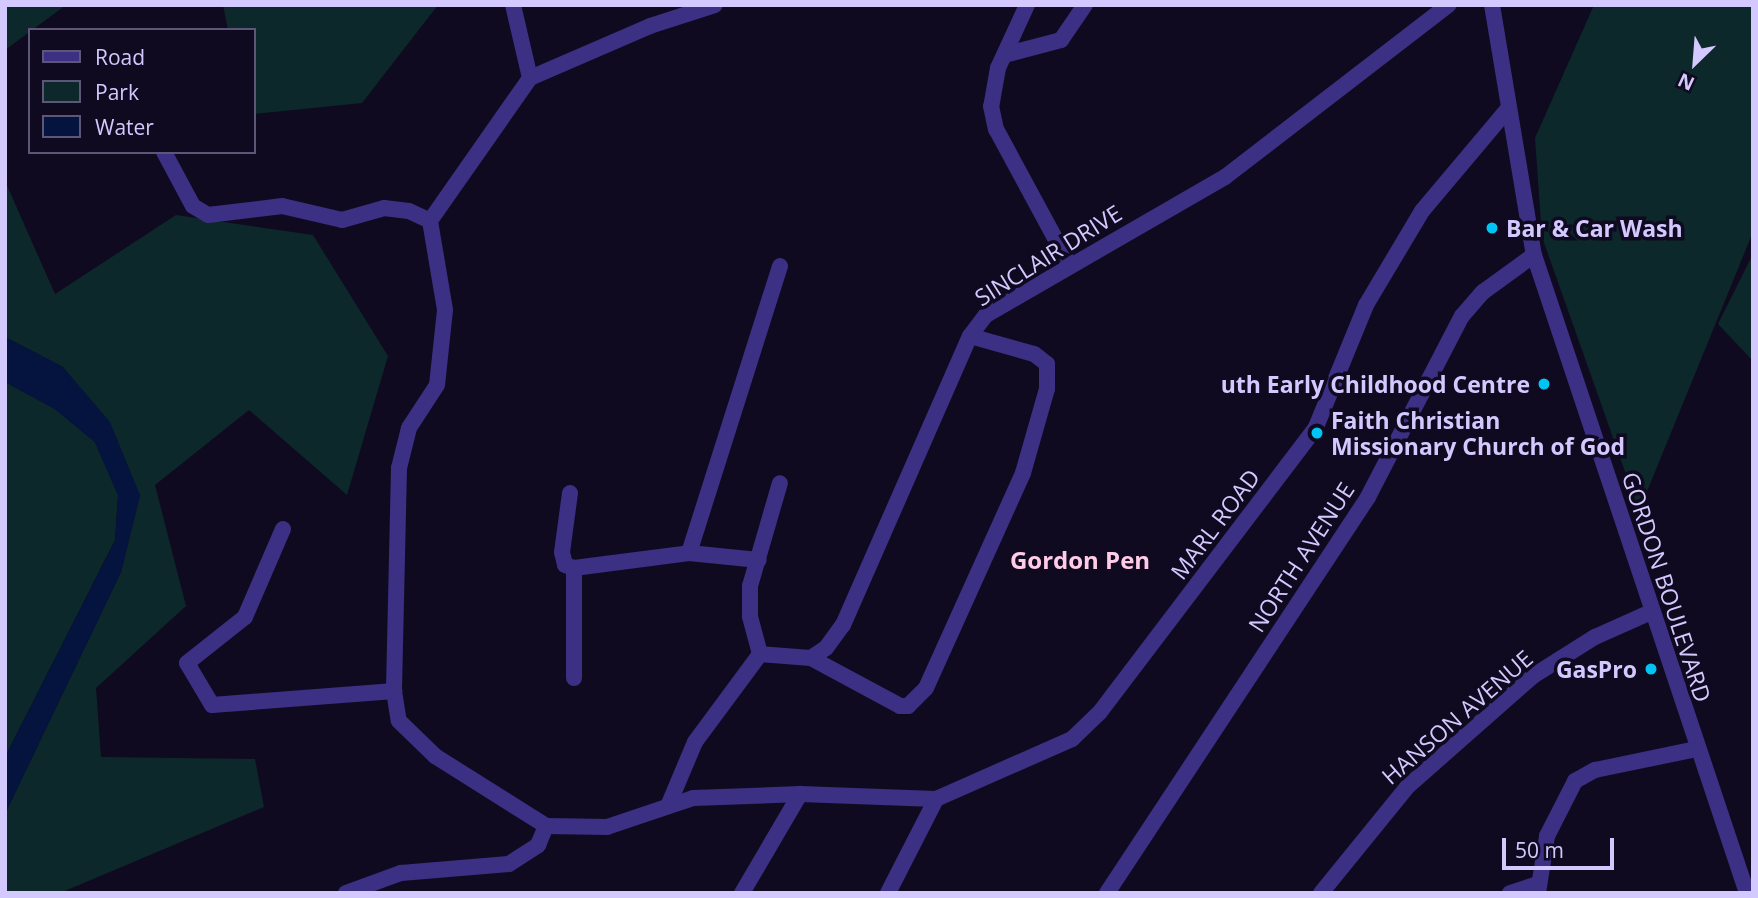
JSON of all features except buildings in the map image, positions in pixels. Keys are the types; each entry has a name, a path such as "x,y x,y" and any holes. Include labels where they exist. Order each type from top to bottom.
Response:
{"street":[{"path":"513,5 530,78"},
{"path":"715,5 650,26 530,78 430,221 445,310 437,386 409,428 399,468 394,691 399,720 435,757 546,826 607,827 693,798 800,794 936,799 888,893"},
{"path":"1027,5 994,87 991,106 996,129 1070,266"},
{"path":"1008,54 1061,40 1085,5"},
{"name":"SINCLAIR DRIVE","path":"811,658 826,648 843,625 970,336 986,315 1225,177 1448,5"},
{"name":"GORDON BOULEVARD","path":"1492,5 1504,56 1508,109 1534,255 1696,749 1747,893"},
{"name":"MARL ROAD","path":"936,799 1072,739 1100,712 1316,427 1366,305 1422,211 1508,109"},
{"path":"165,154 193,206 208,215 282,206 342,220 384,208 409,211 430,221"},
{"name":"NORTH AVENUE","path":"1107,893 1368,497 1462,316 1483,292 1534,255"},
{"path":"689,553 780,266"},
{"path":"760,654 811,658 900,706 919,699 1023,473 1046,389 1047,364 1034,354 970,336"},
{"path":"760,654 750,616 750,586 780,483"},
{"path":"569,493 562,552 565,565 574,568 689,553 759,560"},
{"path":"283,529 245,617 187,663 212,705 394,691"},
{"path":"573,678 574,568"},
{"name":"HANSON AVENUE","path":"1321,893 1407,787 1533,676 1595,637 1651,612"},
{"path":"668,806 695,742 760,654"},
{"path":"1510,893 1538,888 1547,836 1575,781 1595,770 1696,749"},
{"path":"742,893 800,794"},
{"path":"346,893 401,873 509,864 538,845 546,826"}],"green space":[{"path":"5,5 66,5 35,28 28,28 28,33 5,50"},
{"path":"223,5 438,5 362,103 256,114 256,28 228,28"},
{"path":"1594,5 1753,5 1753,232 1639,511 1542,237 1535,138"},
{"path":"5,181 55,294 176,215 313,235 388,356 347,495 249,410 155,485 186,606 96,688 101,757 255,759 264,807 60,893 5,893 5,814 121,572 140,495 63,367 5,337"},
{"path":"1753,254 1753,361 1718,324"},
{"path":"5,382 55,409 95,442 118,495 115,540 5,757"}],"water":[{"path":"5,337 63,367 110,422 140,495 121,572 5,814 5,757 115,541 118,495 95,442 55,409 5,382"}],"place":[{"name":"Bar & Car Wash","path":"1492,228"},
{"name":"uth Early Childhood Centre","path":"1544,384"},
{"name":"Faith Christian Missionary Church of God","path":"1317,433"},
{"name":"GasPro","path":"1651,669"}],"district":[{"name":"Gordon Pen","path":"1080,560"}]}
